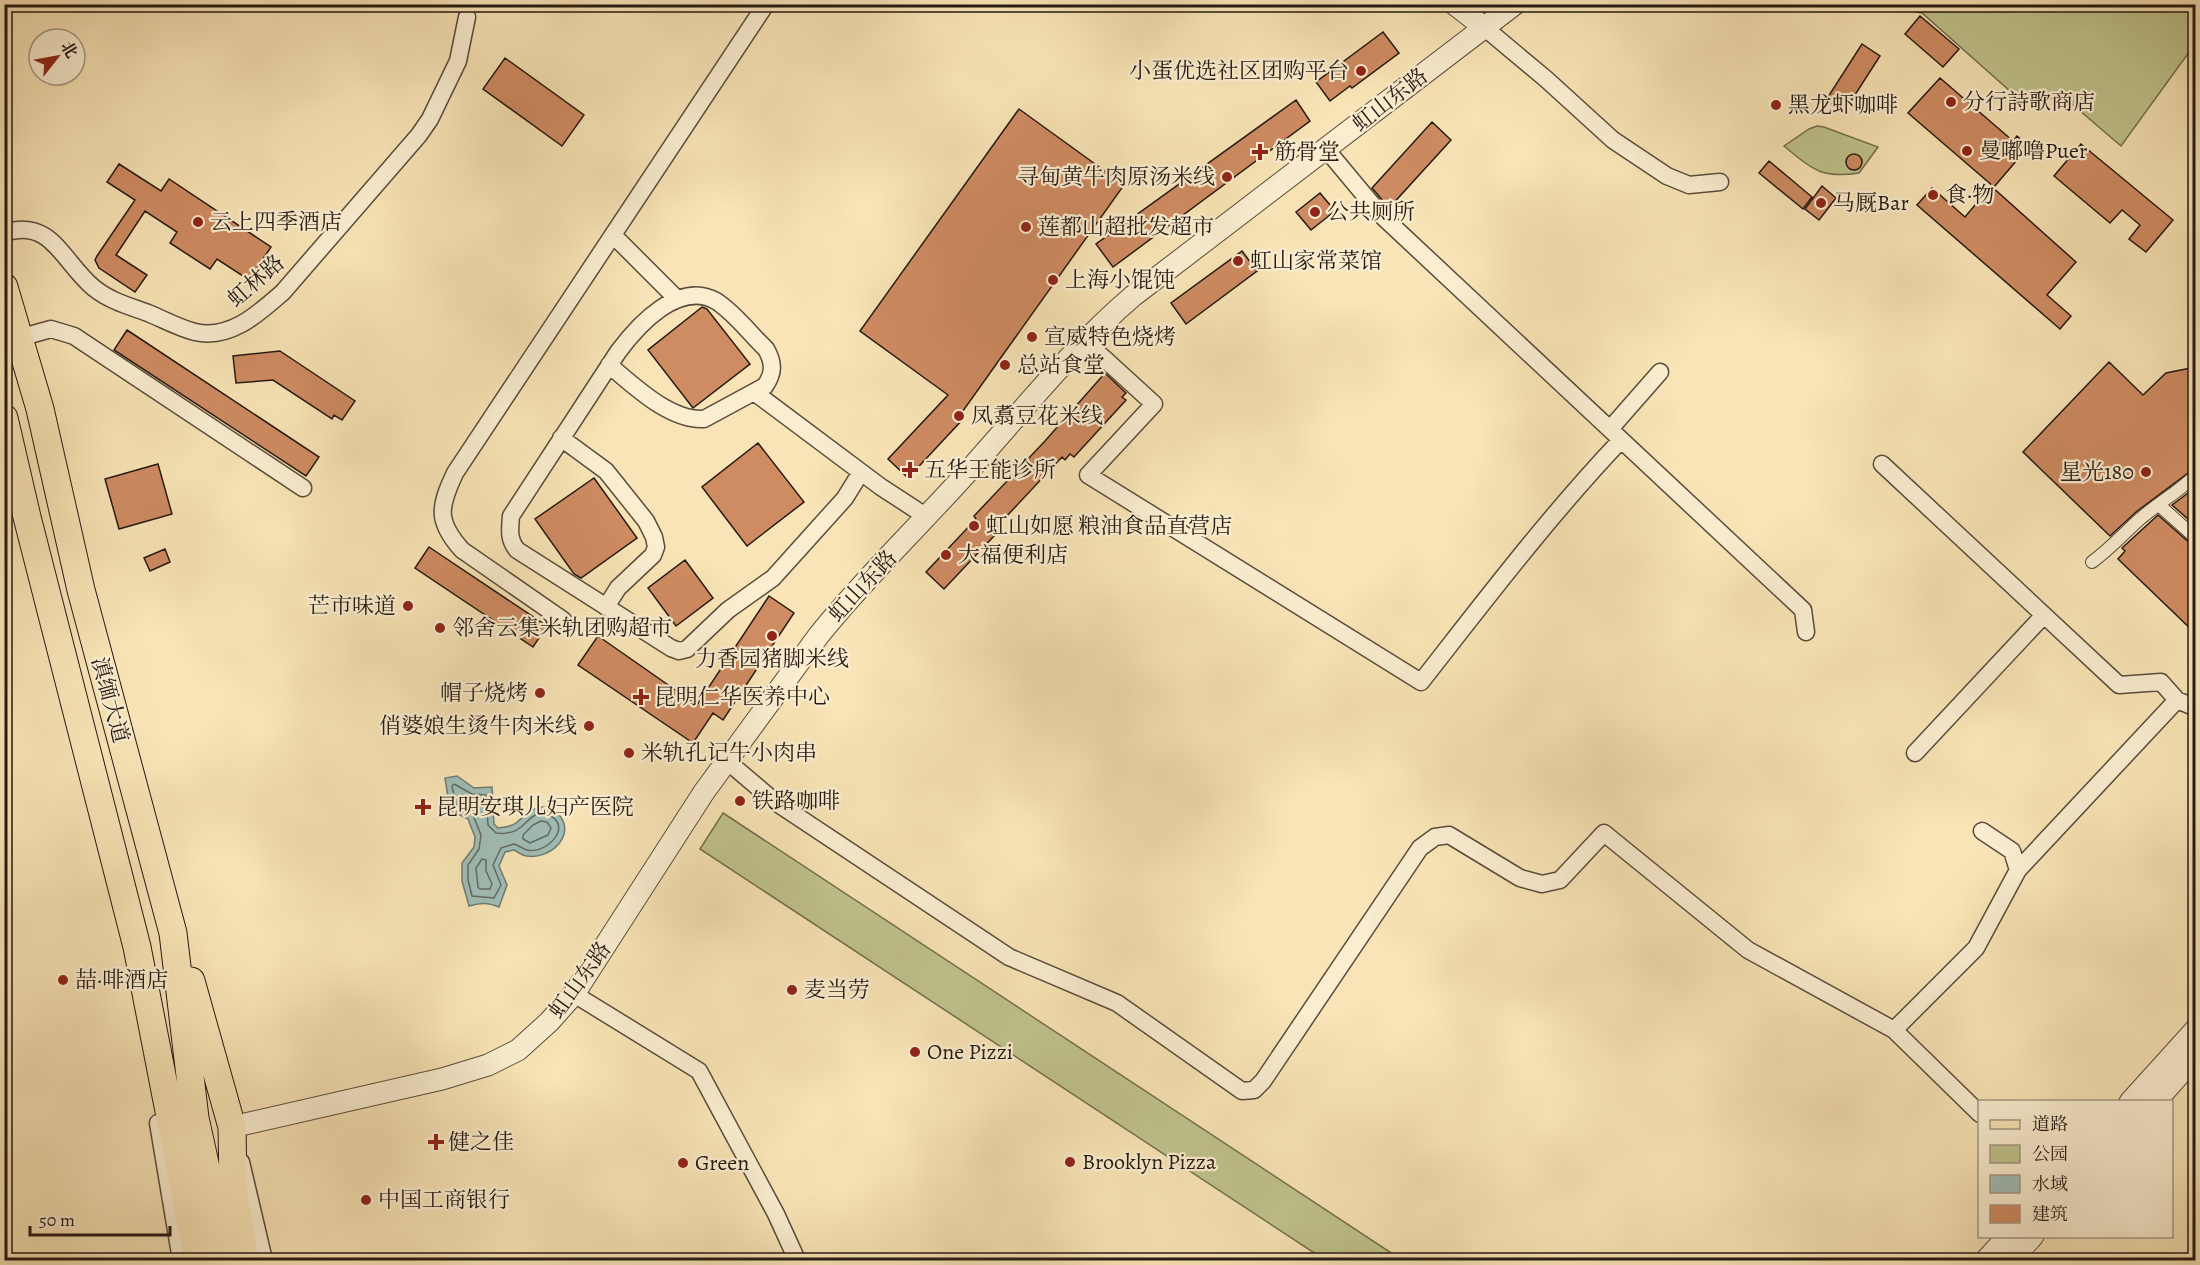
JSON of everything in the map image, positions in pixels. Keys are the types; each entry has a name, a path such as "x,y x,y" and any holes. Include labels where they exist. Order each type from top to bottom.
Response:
{"main road":[{"path":"4,268 15,285 19,333"},
{"name":"滇缅大道","path":"4,286 40,409 81,590 173,933 195,1118 217,1218 199,1258"},
{"name":"滇缅大道","path":"4,418 30,529 137,947 199,1258"},
{"path":"14,460 17,450 24,443 33,441 43,444 49,452"},
{"path":"173,933 197,996 232,1127 233,1186 245,1260"},
{"name":"滇缅大道","path":"137,947 195,1118"}],"street":[{"path":"563,620 462,550 449,535 442,514 444,496 455,473 766,4"},
{"path":"1454,4 1538,72 1613,140 1667,176 1689,185 1720,182"},
{"name":"虹山东路","path":"232,1127 441,1079 488,1065 518,1050 549,1023 574,994 705,792 839,610 927,517 1085,341 1133,296 1515,4"},
{"name":"虹林路","path":"4,233 24,228 38,231 57,247 96,290 115,301 195,332 216,333 234,328 259,313 283,292 419,135 430,119 458,61 467,17"},
{"path":"1326,149 1381,215 1803,610 1806,632"},
{"path":"614,236 676,298"},
{"path":"609,365 643,393 672,411 694,420 704,419 765,386 771,378 773,368 771,358 766,349 717,302 698,295 676,298 643,323 628,338 609,365 561,438 511,516 509,534 511,543 517,550 671,648 679,651 687,649 728,610 773,578 845,498 861,472"},
{"path":"19,333 51,329 74,336 303,488"},
{"path":"1085,341 1154,404 1089,475 1421,682 1529,544 1580,484 1660,372"},
{"path":"754,392 861,472 927,517"},
{"path":"561,438 606,471 646,521 654,537 656,547 653,555 618,588 606,607"},
{"path":"1882,464 2119,685 2162,682 2177,700 2196,708"},
{"path":"2092,562 2106,552 2141,518 2179,491 2196,475"},
{"path":"2159,505 2196,538"},
{"path":"1915,753 2044,615"},
{"path":"1894,1030 1976,948 2018,870 2177,700"},
{"path":"727,761 774,801 1009,957 1117,1003 1242,1091 1254,1090 1263,1081 1420,848 1434,837 1449,835 1521,878 1542,884 1560,880 1604,833 1748,950 1894,1030 1978,1112"},
{"path":"1982,831 2012,851 2018,870"},
{"path":"574,994 699,1071 776,1214 797,1260"},
{"path":"2131,1100 2196,1029"},
{"path":"2155,1100 2196,1056"},
{"path":"232,1127 264,1260"},
{"path":"1986,1260 2006,1238"},
{"path":"2011,1260 2031,1238"}],"green space":[{"path":"1878,5 2195,5 2195,44 2121,146 2065,98 2019,99 1922,13"},
{"path":"1817,126 1878,147 1859,173 1835,175 1826,173 1802,161 1784,146"},
{"path":"723,813 1402,1260 1325,1260 700,849"}],"water":[{"path":"457,776 474,788 492,787 494,824 498,828 516,823 539,807 551,809 557,813 564,824 565,832 562,839 551,851 535,856 522,855 514,850 505,852 499,866 507,885 499,907 484,903 469,906 462,881 462,863 474,847 475,837 468,819 450,810 445,778"}],"building":[{"path":"1920,16 1959,49 1943,67 1905,34"},
{"path":"1383,32 1399,53 1352,88 1350,86 1330,101 1316,82"},
{"path":"1862,44 1880,56 1844,112 1826,100"},
{"path":"505,58 584,115 562,146 483,89"},
{"path":"1940,78 2013,141 2017,136 2029,146 1994,187 1908,113"},
{"path":"1296,100 1310,121 1113,267 1096,244"},
{"path":"1019,109 1124,185 960,415 964,418 908,478 888,459 948,395 860,331"},
{"path":"1432,122 1451,140 1389,208 1372,188"},
{"path":"2081,144 2173,220 2146,252 2129,239 2140,225 2122,210 2110,223 2054,176"},
{"path":"1854,154 1862,162 1854,170 1846,162"},
{"path":"1769,161 1812,197 1803,209 1759,173"},
{"name":"云上四季酒店","path":"119,164 161,191 169,179 271,247 249,280 217,259 210,269 170,243 177,232 145,211 116,255 147,275 135,292 99,268 95,260 97,256 135,200 107,182"},
{"name":"马厩Bar","path":"1822,186 1836,198 1819,220 1805,209"},
{"path":"1991,186 2076,262 2047,295 2071,316 2060,329 1917,205 1932,188 1965,217"},
{"name":"公共厕所","path":"1320,193 1335,211 1311,230 1296,212"},
{"path":"1242,251 1257,271 1186,324 1171,303"},
{"path":"702,307 707,309 750,364 693,408 648,350"},
{"path":"127,330 319,457 306,476 114,350"},
{"path":"280,351 355,401 342,420 334,415 332,419 273,380 236,383 233,356"},
{"path":"2109,362 2143,395 2166,373 2196,367 2196,467 2136,512 2110,536 2023,452"},
{"path":"1105,373 1126,393 1122,397 1126,400 1074,457 1070,454 1065,460 1062,457 991,533 994,536 944,589 926,572"},
{"path":"758,443 804,502 747,546 702,487"},
{"path":"158,464 172,514 119,529 105,479"},
{"path":"594,478 637,538 581,578 574,574 535,519"},
{"path":"2196,487 2196,526 2172,505"},
{"path":"2158,515 2196,546 2196,634 2118,559 2125,551 2122,548"},
{"path":"429,547 547,626 533,647 415,568"},
{"path":"165,549 170,562 150,571 144,558"},
{"path":"685,560 713,598 676,626 648,588"},
{"path":"769,596 794,613 723,720 713,713 693,743 578,665 598,636 697,705"}],"place":[{"name":"小蛋优选社区团购平台","path":"1361,71"},
{"name":"分行詩歌商店","path":"1951,102"},
{"name":"黑龙虾咖啡","path":"1776,105"},
{"name":"曼嘟噜Puer","path":"1967,151"},
{"name":"筋骨堂","path":"1260,152"},
{"name":"寻甸黄牛肉原汤米线","path":"1227,177"},
{"name":"食·物","path":"1933,195"},
{"name":"马厩Bar","path":"1821,203"},
{"name":"公共厕所","path":"1315,212"},
{"name":"云上四季酒店","path":"198,222"},
{"name":"莲都山超批发超市","path":"1026,227"},
{"name":"虹山家常菜馆","path":"1238,261"},
{"name":"上海小馄饨","path":"1053,280"},
{"name":"宣威特色烧烤","path":"1032,337"},
{"name":"总站食堂","path":"1005,365"},
{"name":"凤翥豆花米线","path":"959,416"},
{"name":"五华王能诊所","path":"910,470"},
{"name":"星光180","path":"2146,472"},
{"name":"虹山如愿 粮油食品直营店","path":"974,526"},
{"name":"大福便利店","path":"946,555"},
{"name":"芒市味道","path":"408,606"},
{"name":"邻舍云集米轨团购超市","path":"440,628"},
{"name":"力香园猪脚米线","path":"772,636"},
{"name":"帽子烧烤","path":"540,693"},
{"name":"昆明仁华医养中心","path":"641,697"},
{"name":"俏婆娘生烫牛肉米线","path":"589,726"},
{"name":"米轨孔记牛小肉串","path":"629,753"},
{"name":"铁路咖啡","path":"740,801"},
{"name":"昆明安琪儿妇产医院","path":"423,807"},
{"name":"喆·啡酒店","path":"63,980"},
{"name":"麦当劳","path":"792,990"},
{"name":"One Pizzi","path":"915,1052"},
{"name":"健之佳","path":"436,1142"},
{"name":"Brooklyn Pizza","path":"1070,1162"},
{"name":"Green","path":"683,1163"},
{"name":"中国工商银行","path":"366,1200"}]}
